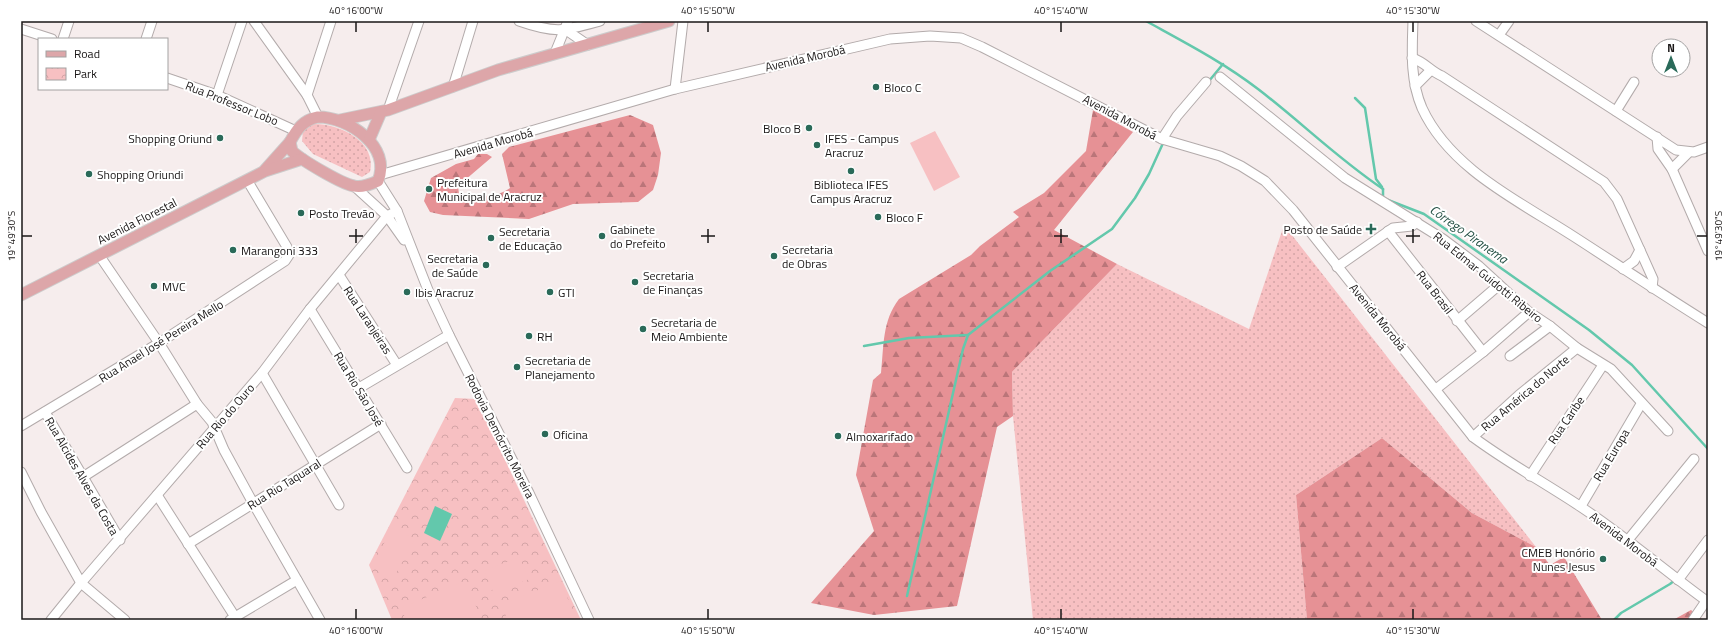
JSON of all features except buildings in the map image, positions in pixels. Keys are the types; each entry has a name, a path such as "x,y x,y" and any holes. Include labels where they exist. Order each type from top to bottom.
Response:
{"main road":[{"path":"265,171 290,142 302,123 309,119 318,117 340,120 384,111 498,70 555,53 588,46 669,21"},
{"path":"369,140 384,111"},
{"path":"290,142 292,151 302,159 354,186 363,186 379,178 380,158 376,148 369,140 340,120"},
{"path":"265,171 302,159"},
{"name":"Avenida Florestal","path":"21,295 99,254 265,171"}],"street":[{"path":"63,38 69,21"},
{"path":"146,38 152,21"},
{"path":"217,95 242,21"},
{"path":"254,21 307,94 318,117"},
{"path":"307,94 331,21"},
{"path":"384,111 419,21"},
{"path":"453,87 473,21"},
{"path":"519,21 545,30 566,30 600,21"},
{"path":"555,53 566,30 568,21"},
{"path":"675,89 683,21"},
{"path":"1413,21 1412,58 1415,86 1427,117 1445,143 1470,168 1489,182 1708,324"},
{"path":"1476,21 1676,150 1688,152 1700,151 1708,147"},
{"path":"1499,35 1509,21"},
{"path":"21,29 49,38"},
{"path":"566,30 588,46"},
{"name":"Avenida Morobá","path":"379,178 675,89 890,39 930,36 962,38 1048,79 1162,139 1220,156 1241,166 1265,182 1293,210 1473,437 1501,458 1581,506 1628,540 1707,602"},
{"path":"1412,58 1427,65 1430,71 1442,76 1604,182 1617,199 1653,279 1652,288"},
{"path":"1415,86 1430,71"},
{"name":"Rua Edmar Guidotti Ribeiro","path":"1220,77 1345,178 1384,204 1417,222 1479,266 1529,312 1550,326 1577,348 1610,369 1668,431"},
{"name":"Rua Professor Lobo","path":"168,78 217,95 296,131"},
{"path":"1162,139 1177,116 1206,82"},
{"path":"1616,111 1634,82"},
{"path":"1657,137 1658,149 1672,169 1708,251"},
{"path":"1672,169 1688,152"},
{"name":"Rodovia Demócrito Moreira","path":"379,178 397,211 412,251 449,335 529,493 589,620"},
{"name":"Rua Anael José Pereira Mello","path":"21,426 159,343 280,266 289,255 287,247 247,180"},
{"name":"Rodovia Demócrito Moreira","path":"354,186 387,216 412,251"},
{"name":"Rua Rio do Ouro","path":"51,620 81,583 120,540 262,373 310,309 387,216 397,211"},
{"path":"1337,267 1393,228 1412,226 1417,222"},
{"name":"Rua Brasil","path":"1388,231 1457,321 1483,352"},
{"path":"1623,269 1634,261 1640,250"},
{"path":"99,254 159,343 197,404 209,417 224,450 320,620"},
{"name":"Rua Laranjeiras","path":"339,275 397,365"},
{"path":"1457,321 1499,285"},
{"name":"Rua Rio São José","path":"310,309 407,468"},
{"path":"1436,389 1483,352 1529,312"},
{"path":"1510,356 1550,326"},
{"path":"359,388 449,335"},
{"name":"Rua América do Norte","path":"1473,437 1519,395 1577,348"},
{"name":"Rua Caribe","path":"1530,476 1603,365"},
{"path":"262,373 314,465 339,505"},
{"path":"82,477 197,404"},
{"name":"Rua Europa","path":"1581,506 1642,404"},
{"name":"Rua Alcides Alves da Costa","path":"45,412 120,540"},
{"name":"Rua Rio Taquaral","path":"188,544 381,424"},
{"path":"1628,540 1694,459"},
{"path":"21,472 40,512 81,583 125,620"},
{"path":"157,495 234,619 297,580"},
{"path":"1678,580 1708,540"},
{"path":"1693,620 1707,602"}],"green space":[{"path":"1093,110 1133,132 1054,230 1117,264 1012,372 1013,416 997,427 957,606 874,615 811,603 874,531 856,475 873,380 881,373 885,334 889,316 893,307 899,299 971,255 980,246 1019,217 1013,212 1044,193 1086,151"},
{"path":"630,115 653,125 661,153 658,175 653,190 638,202 573,204 529,219 443,215 430,212 424,201 431,178 456,164 474,159 478,154 487,154 492,157 458,186 459,194 486,196 499,194 510,188 502,154 509,147"},
{"path":"312,124 333,127 354,136 368,151 371,161 370,172 362,177 313,154 302,141 303,131"},
{"path":"935,131 960,177 934,191 910,143"},
{"path":"1284,225 1536,547 1472,513 1382,438 1296,495 1307,620 1033,620 1013,416 1012,372 1117,264 1249,329"},
{"path":"455,398 476,399 581,620 392,620 369,565"},
{"path":"1382,438 1472,513 1536,547 1550,565 1564,557 1602,620 1307,620 1296,495"},
{"path":"392,528 415,539 394,577 372,566"},
{"path":"519,557 529,579 494,594 484,571"},
{"path":"465,581 482,620 406,620 401,608"},
{"path":"560,581 577,620 508,620 501,605"},
{"path":"1691,610 1703,620 1673,620"}],"shaded area":[{"path":"435,506 452,514 440,541 424,533"}],"waterway":[{"name":"Córrego Piranema","path":"1146,21 1203,53 1245,79 1274,101 1350,165 1383,189"},
{"path":"1209,81 1223,64"},
{"path":"1355,98 1365,108 1376,179 1382,187"},
{"path":"907,596 963,349 968,335 1050,271 1112,229 1135,198 1149,174 1164,141"},
{"name":"Córrego Piranema","path":"1383,189 1383,198"},
{"name":"Córrego Piranema","path":"1388,200 1424,214 1589,330 1632,365 1708,449"},
{"path":"864,346 909,338 968,335"},
{"path":"1614,620 1621,613 1675,580"}],"place":[{"name":"Bloco C","path":"876,87"},
{"name":"Bloco B","path":"809,128"},
{"name":"Shopping Oriund","path":"220,138"},
{"name":"IFES - Campus Aracruz","path":"817,145"},
{"name":"Biblioteca IFES Campus Aracruz","path":"851,171"},
{"name":"Shopping Oriundi","path":"89,174"},
{"name":"Prefeitura Municipal de Aracruz","path":"429,189"},
{"name":"Posto Trevão","path":"301,213"},
{"name":"Bloco F","path":"878,217"},
{"name":"Posto de Saúde","path":"1371,229"},
{"name":"Gabinete do Prefeito","path":"602,236"},
{"name":"Secretaria de Educação","path":"491,238"},
{"name":"Marangoni 333","path":"233,250"},
{"name":"Secretaria de Obras","path":"774,256"},
{"name":"Secretaria de Saúde","path":"486,265"},
{"name":"Secretaria de Finanças","path":"635,282"},
{"name":"MVC","path":"154,286"},
{"name":"Ibis Aracruz","path":"407,292"},
{"name":"GTI","path":"550,292"},
{"name":"Secretaria de Meio Ambiente","path":"643,329"},
{"name":"RH","path":"529,336"},
{"name":"Secretaria de Planejamento","path":"517,367"},
{"name":"Oficina","path":"545,434"},
{"name":"Almoxarifado","path":"838,436"},
{"name":"CMEB Honório Nunes Jesus","path":"1603,559"}]}
